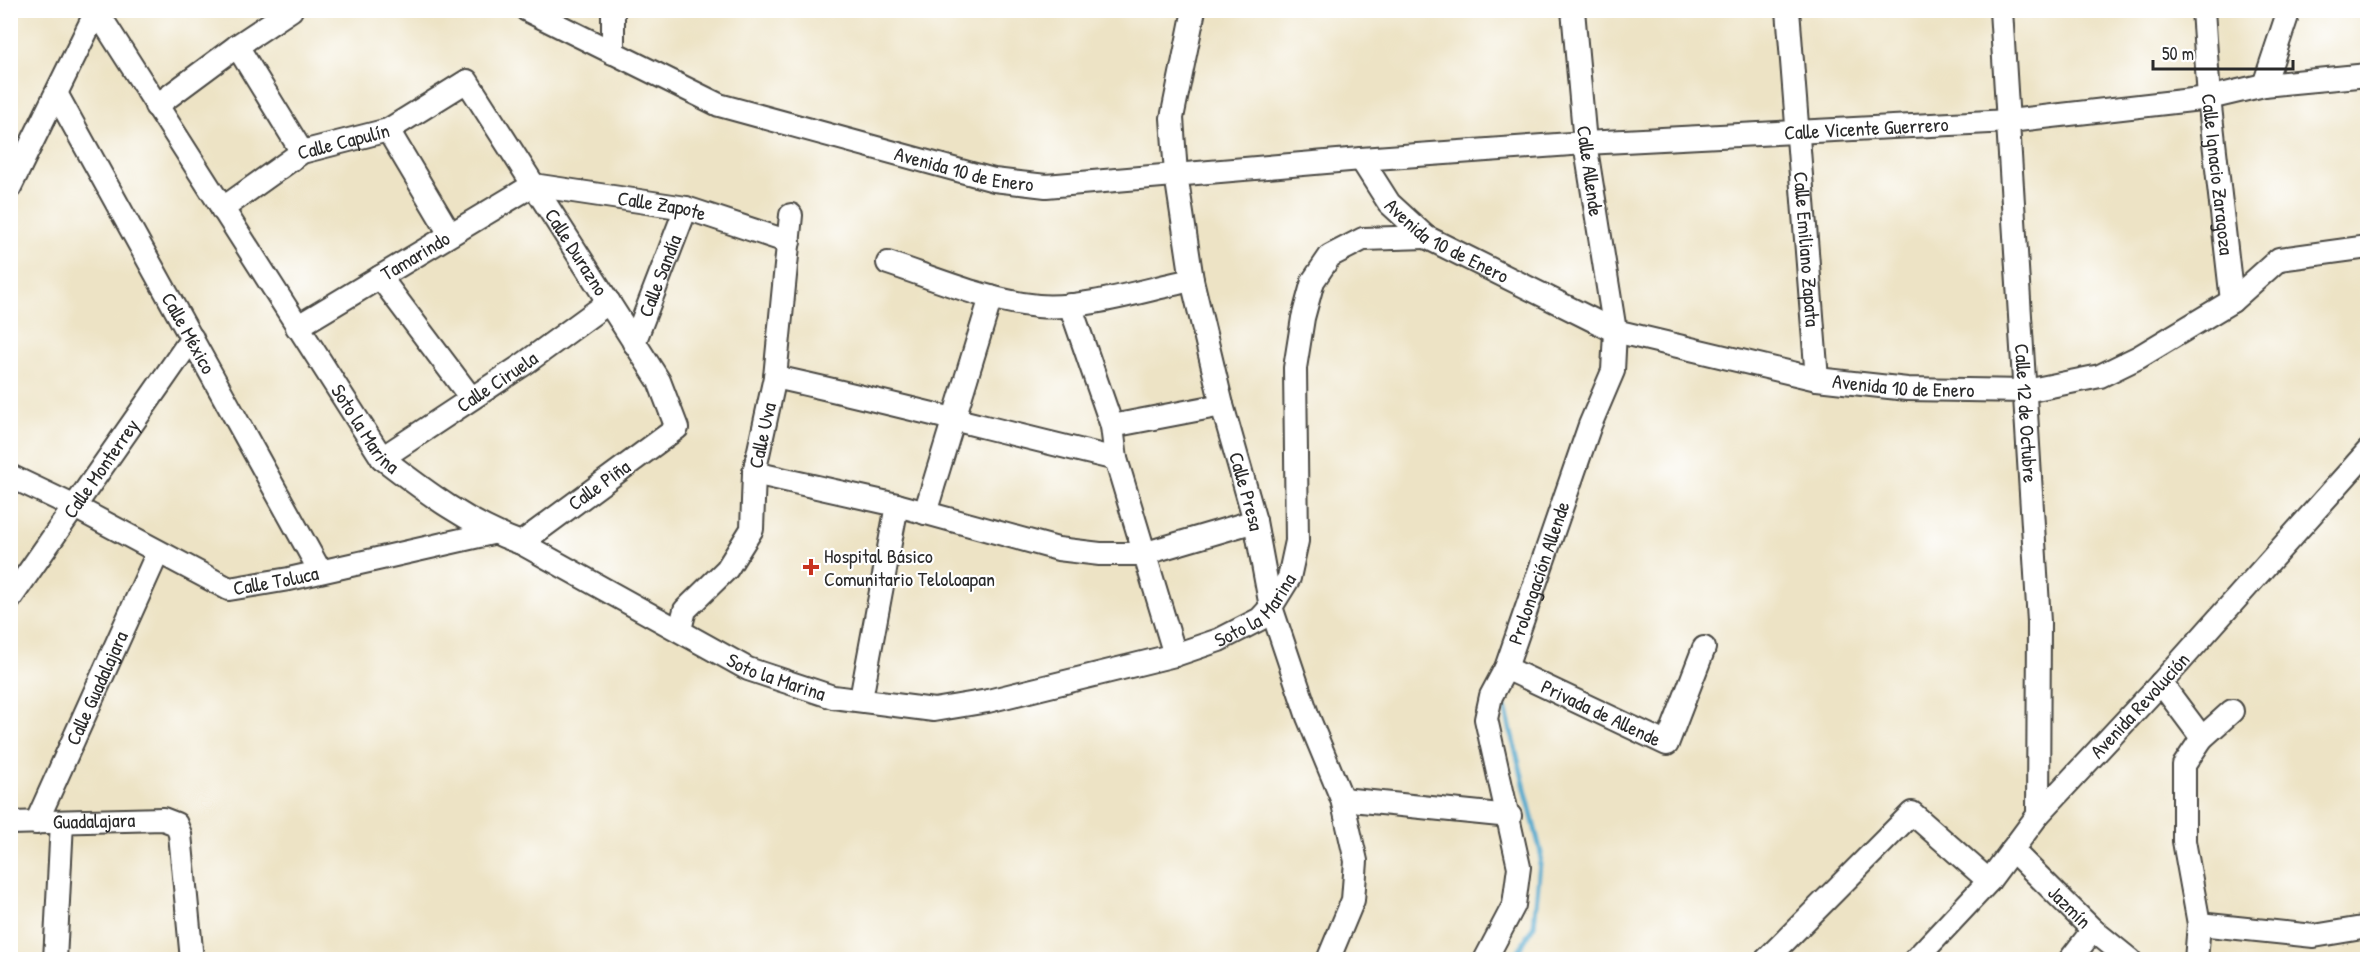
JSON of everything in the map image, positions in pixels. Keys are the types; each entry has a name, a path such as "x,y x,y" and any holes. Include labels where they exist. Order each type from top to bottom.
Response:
{"street":[{"path":"156,106 237,46 291,10"},
{"name":"Avenida 10 de Enero","path":"527,10 719,105 994,180 1046,186 1361,159 1389,203 1426,237 1615,331 1817,379 1906,389 2026,391 2100,376 2139,357 2232,301 2279,259 2367,247"},
{"path":"613,10 613,53"},
{"name":"Calle Presa","path":"1194,10 1172,118 1176,174 1192,280 1222,405 1255,521 1272,607 1308,717 1342,799 1356,861 1353,900 1328,960"},
{"name":"Calle Allende","path":"1573,10 1585,143 1615,331"},
{"name":"Calle Emiliano Zapata","path":"1788,10 1817,379"},
{"name":"Calle 12 de Octubre","path":"2001,10 2039,622 2038,816"},
{"name":"Calle Ignacio Zaragoza","path":"2203,10 2209,98 2232,301"},
{"path":"2264,86 2289,10"},
{"path":"10,187 97,11"},
{"name":"Soto la Marina","path":"97,11 382,458 436,500 492,533 521,543 680,629 748,669 832,687 861,699 934,710 988,701 1175,655 1219,640 1260,620 1272,607 1289,578 1297,541 1296,368 1303,318 1313,281 1330,256 1363,239 1426,237"},
{"path":"237,46 302,152"},
{"name":"Calle Vicente Guerrero","path":"1361,159 1585,143 2009,120 2209,98 2264,86 2367,75"},
{"name":"Calle Capulín","path":"222,209 302,152 388,130 467,81"},
{"name":"Calle Durazno","path":"467,81 658,381 677,428"},
{"name":"Calle México","path":"57,95 320,571"},
{"path":"388,130 450,234"},
{"name":"Calle Zapote","path":"532,184 686,208 789,242"},
{"name":"Tamarindo","path":"297,327 532,184"},
{"name":"Calle Sandía","path":"634,343 686,208"},
{"name":"Calle Uva","path":"680,629 686,610 728,569 752,529 754,473 775,377 791,215"},
{"path":"888,263 991,297 1039,306 1070,305 1192,280"},
{"path":"380,278 471,398"},
{"path":"925,513 991,297"},
{"name":"Calle Ciruela","path":"382,458 524,364 609,302"},
{"path":"1070,305 1112,426 1116,459 1175,655"},
{"name":"Prolongación Allende","path":"1485,960 1514,905 1519,867 1510,816 1486,719 1491,696 1506,669 1590,425 1613,371 1615,331"},
{"name":"Calle Monterrey","path":"10,599 192,338"},
{"path":"775,377 903,405 954,420 1116,459"},
{"path":"1112,426 1222,405"},
{"name":"Calle Piña","path":"521,543 677,428"},
{"name":"Avenida Revolución","path":"1915,960 1989,881 2038,816 2359,470 2367,451"},
{"path":"754,473 897,506 1058,549 1100,554 1143,554 1255,521"},
{"name":"Calle Toluca","path":"10,476 73,506 230,589 492,533"},
{"path":"861,699 897,506"},
{"name":"Calle Guadalajara","path":"36,823 158,552"},
{"name":"Privada de Allende","path":"1506,669 1667,744 1704,648"},
{"path":"2161,683 2202,738"},
{"path":"2196,960 2199,924 2184,841 2184,765 2202,738 2232,711"},
{"path":"1342,799 1510,816"},
{"path":"1766,960 1912,813 1989,881"},
{"name":"Guadalajara","path":"10,824 163,819 176,824 180,834 192,960"},
{"path":"55,960 62,822"},
{"name":"Jazmín","path":"2012,850 2093,930 2130,960"},
{"path":"2199,924 2314,936 2367,927"},
{"path":"2070,960 2093,930"}],"waterway":[{"path":"1505,707 1541,853 1534,925 1513,960"}],"place":[{"name":"Hospital Básico Comunitario Teloloapan","path":"811,567"}]}
